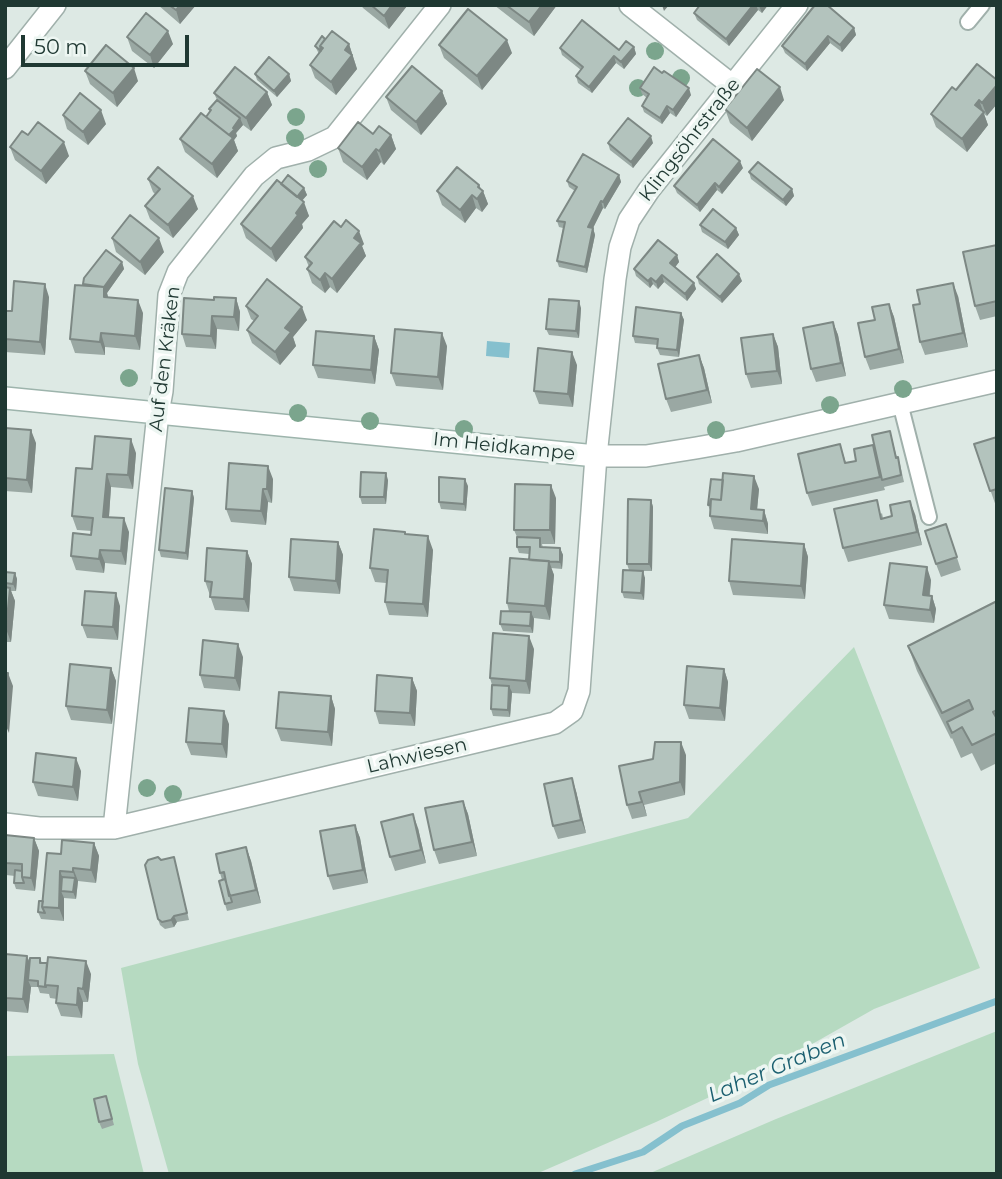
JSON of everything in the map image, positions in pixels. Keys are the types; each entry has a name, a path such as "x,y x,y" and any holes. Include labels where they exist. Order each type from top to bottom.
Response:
{"street":[{"path":"5,68 55,5"},
{"name":"Auf den Kräken","path":"114,828 162,391 169,295 178,272 254,176 276,158 308,150 335,137 440,5"},
{"path":"630,5 733,86"},
{"name":"Klingsöhrstraße","path":"596,456 615,279 620,247 629,220 649,190 797,5"},
{"name":"Im Heidkampe","path":"5,398 596,456 646,456 696,448 997,381"},
{"name":"Lahwiesen","path":"5,824 39,828 114,828 555,723 572,711 579,691 596,456"}],"lane":[{"path":"968,22 981,6"},
{"path":"900,404 929,517"}],"green space":[{"path":"854,647 980,968 874,1009 761,1073 536,1174 169,1174 138,1064 121,968 688,818"},
{"path":"997,1031 997,1174 648,1174 776,1119"},
{"path":"114,1054 144,1174 5,1174 5,1056"}],"water":[{"path":"487,341 510,343 509,358 486,356"}],"building":[{"path":"371,5 392,5 384,16"},
{"path":"506,5 542,5 529,22"},
{"path":"700,5 753,5 726,39 694,13"},
{"path":"815,5 827,5 854,28 840,45 828,36 805,64 782,46"},
{"path":"468,9 507,40 477,76 439,45"},
{"path":"146,13 168,31 150,55 127,37"},
{"path":"582,20 619,50 626,41 634,47 621,62 614,56 589,87 576,76 583,67 560,48"},
{"path":"332,31 349,44 345,50 352,55 331,82 310,65"},
{"path":"322,36 325,39 320,46 321,51 315,46"},
{"path":"106,45 134,68 113,93 85,71"},
{"path":"269,57 289,74 274,91 255,74"},
{"path":"977,64 997,80 997,85 982,103 979,100 975,105 984,112 962,139 931,114 952,87 956,90"},
{"path":"412,66 442,91 416,122 386,97"},
{"path":"235,67 267,92 246,118 214,93"},
{"path":"654,67 689,88 673,110 667,106 660,118 642,106 649,94 640,88"},
{"path":"757,69 780,87 747,128 725,109"},
{"path":"80,93 101,110 83,132 63,115"},
{"path":"217,100 240,118 229,135 206,117"},
{"path":"201,113 233,138 212,164 180,139"},
{"path":"628,118 651,136 631,162 608,143"},
{"path":"38,122 64,142 41,171 10,147 22,131 28,135"},
{"path":"358,122 373,134 379,126 391,135 362,167 338,148"},
{"path":"713,139 740,161 719,187 715,183 697,205 674,186"},
{"path":"583,154 619,175 603,202 601,201 588,227 593,228 585,267 557,261 565,222 557,221 577,187 567,181"},
{"path":"758,162 792,189 783,200 749,172"},
{"path":"158,167 193,196 168,225 145,206 160,189 148,179"},
{"path":"457,167 483,191 477,199 472,195 460,210 437,191"},
{"path":"288,175 304,188 297,197 281,184"},
{"path":"277,180 304,202 296,213 298,215 271,249 241,224"},
{"path":"713,209 736,228 725,242 700,225"},
{"path":"130,215 159,238 140,262 112,238"},
{"path":"346,220 359,231 354,238 361,243 332,279 325,273 320,280 307,269 312,263 305,257 334,221 341,227"},
{"path":"658,240 677,255 670,263 694,283 685,294 662,275 656,282 651,278 648,281 634,269"},
{"path":"997,245 997,301 975,306 963,252"},
{"path":"106,250 122,262 104,287 83,284 84,278"},
{"path":"717,254 739,274 720,297 697,277"},
{"path":"267,279 302,307 285,328 291,332 275,352 247,330 258,316 246,306"},
{"path":"14,281 45,284 40,342 5,339 5,311 12,311"},
{"path":"953,283 963,333 920,342 913,305 920,304 917,290"},
{"path":"75,285 104,287 104,297 138,300 135,336 101,333 100,342 70,339"},
{"path":"214,297 236,298 234,317 212,316 211,336 182,334 184,298 214,300"},
{"path":"549,299 579,301 576,331 546,329"},
{"path":"889,304 899,349 865,357 858,323 875,320 872,307"},
{"path":"636,307 681,313 677,350 657,348 658,339 633,336"},
{"path":"833,322 841,363 811,369 803,328"},
{"path":"395,329 442,333 438,377 391,373"},
{"path":"316,331 374,336 371,370 313,365"},
{"path":"773,334 777,371 746,374 741,338"},
{"path":"538,348 572,352 568,394 534,391"},
{"path":"699,355 707,390 666,399 658,364"},
{"path":"5,428 31,430 27,480 5,478"},
{"path":"890,431 901,475 882,480 872,435"},
{"path":"95,436 131,439 128,475 107,474 103,517 124,518 121,551 100,550 99,559 71,556 73,533 91,535 93,518 72,516 76,468 92,469"},
{"path":"997,437 997,489 990,491 974,444"},
{"path":"840,444 845,463 856,461 854,449 873,445 880,477 807,493 798,454"},
{"path":"229,463 268,466 267,489 263,489 261,511 226,509"},
{"path":"361,472 386,473 384,497 360,497"},
{"path":"723,473 754,476 751,509 764,510 763,521 710,516 711,499 721,500"},
{"path":"439,477 465,479 464,504 439,502"},
{"path":"711,479 723,480 721,500 711,499 708,505"},
{"path":"515,484 551,485 550,530 514,530"},
{"path":"165,488 192,491 186,553 159,550"},
{"path":"628,499 651,500 649,564 627,564"},
{"path":"877,500 881,519 892,516 890,505 910,501 917,532 843,548 834,509"},
{"path":"946,524 957,557 936,564 925,531"},
{"path":"374,529 428,536 423,604 385,602 388,570 370,568"},
{"path":"517,537 540,538 540,547 560,548 560,562 529,560 530,547 517,547"},
{"path":"291,539 338,542 336,581 289,577"},
{"path":"732,539 804,544 801,586 729,581"},
{"path":"207,548 247,551 244,599 210,597 212,582 205,581"},
{"path":"510,558 549,561 545,606 507,603"},
{"path":"890,563 927,567 923,595 932,596 930,610 884,605"},
{"path":"623,570 643,571 641,593 622,592"},
{"path":"5,572 15,573 13,584 5,583"},
{"path":"5,587 10,588 6,629 5,629"},
{"path":"85,591 116,593 113,627 82,625"},
{"path":"997,601 997,710 993,712 997,719 997,733 972,745 962,727 952,733 947,722 973,709 969,700 942,713 908,646"},
{"path":"501,611 531,612 530,626 500,624"},
{"path":"493,633 529,636 526,681 490,678"},
{"path":"203,640 238,644 235,678 200,675"},
{"path":"70,664 111,668 107,710 66,706"},
{"path":"687,666 724,669 720,708 684,705"},
{"path":"5,673 8,673 5,704"},
{"path":"377,675 412,678 410,713 375,711"},
{"path":"492,685 509,686 508,710 491,709"},
{"path":"279,692 331,696 328,732 276,728"},
{"path":"189,708 224,711 222,744 186,742"},
{"path":"655,742 681,742 680,782 639,792 642,802 627,805 619,766 653,759"},
{"path":"36,753 76,758 73,787 33,782"},
{"path":"572,778 581,820 553,826 544,784"},
{"path":"463,801 472,842 434,850 425,808"},
{"path":"413,814 421,850 390,857 381,822"},
{"path":"355,825 363,870 328,876 320,831"},
{"path":"5,835 34,838 31,878 22,877 22,864 5,863"},
{"path":"62,840 94,843 91,870 73,868 73,872 60,871 59,908 42,907 47,853 61,854"},
{"path":"246,847 256,890 229,896 224,872 220,873 216,854"},
{"path":"158,857 161,860 174,857 187,913 162,922 158,919 145,865 148,860"},
{"path":"15,870 22,871 24,883 14,883"},
{"path":"62,877 75,878 73,892 61,891"},
{"path":"225,879 232,902 225,904 219,881"},
{"path":"39,901 43,901 45,913 38,912"},
{"path":"5,954 27,956 23,999 5,998"},
{"path":"48,957 86,961 83,989 78,988 77,1005 56,1003 58,986 45,985"},
{"path":"30,958 40,958 40,963 47,963 46,987 38,986 38,981 28,980"},
{"path":"106,1096 112,1119 99,1122 94,1099"}],"waterway":[{"name":"Laher Graben","path":"575,1174 643,1152 682,1126 740,1103 769,1085 997,1001"}]}
